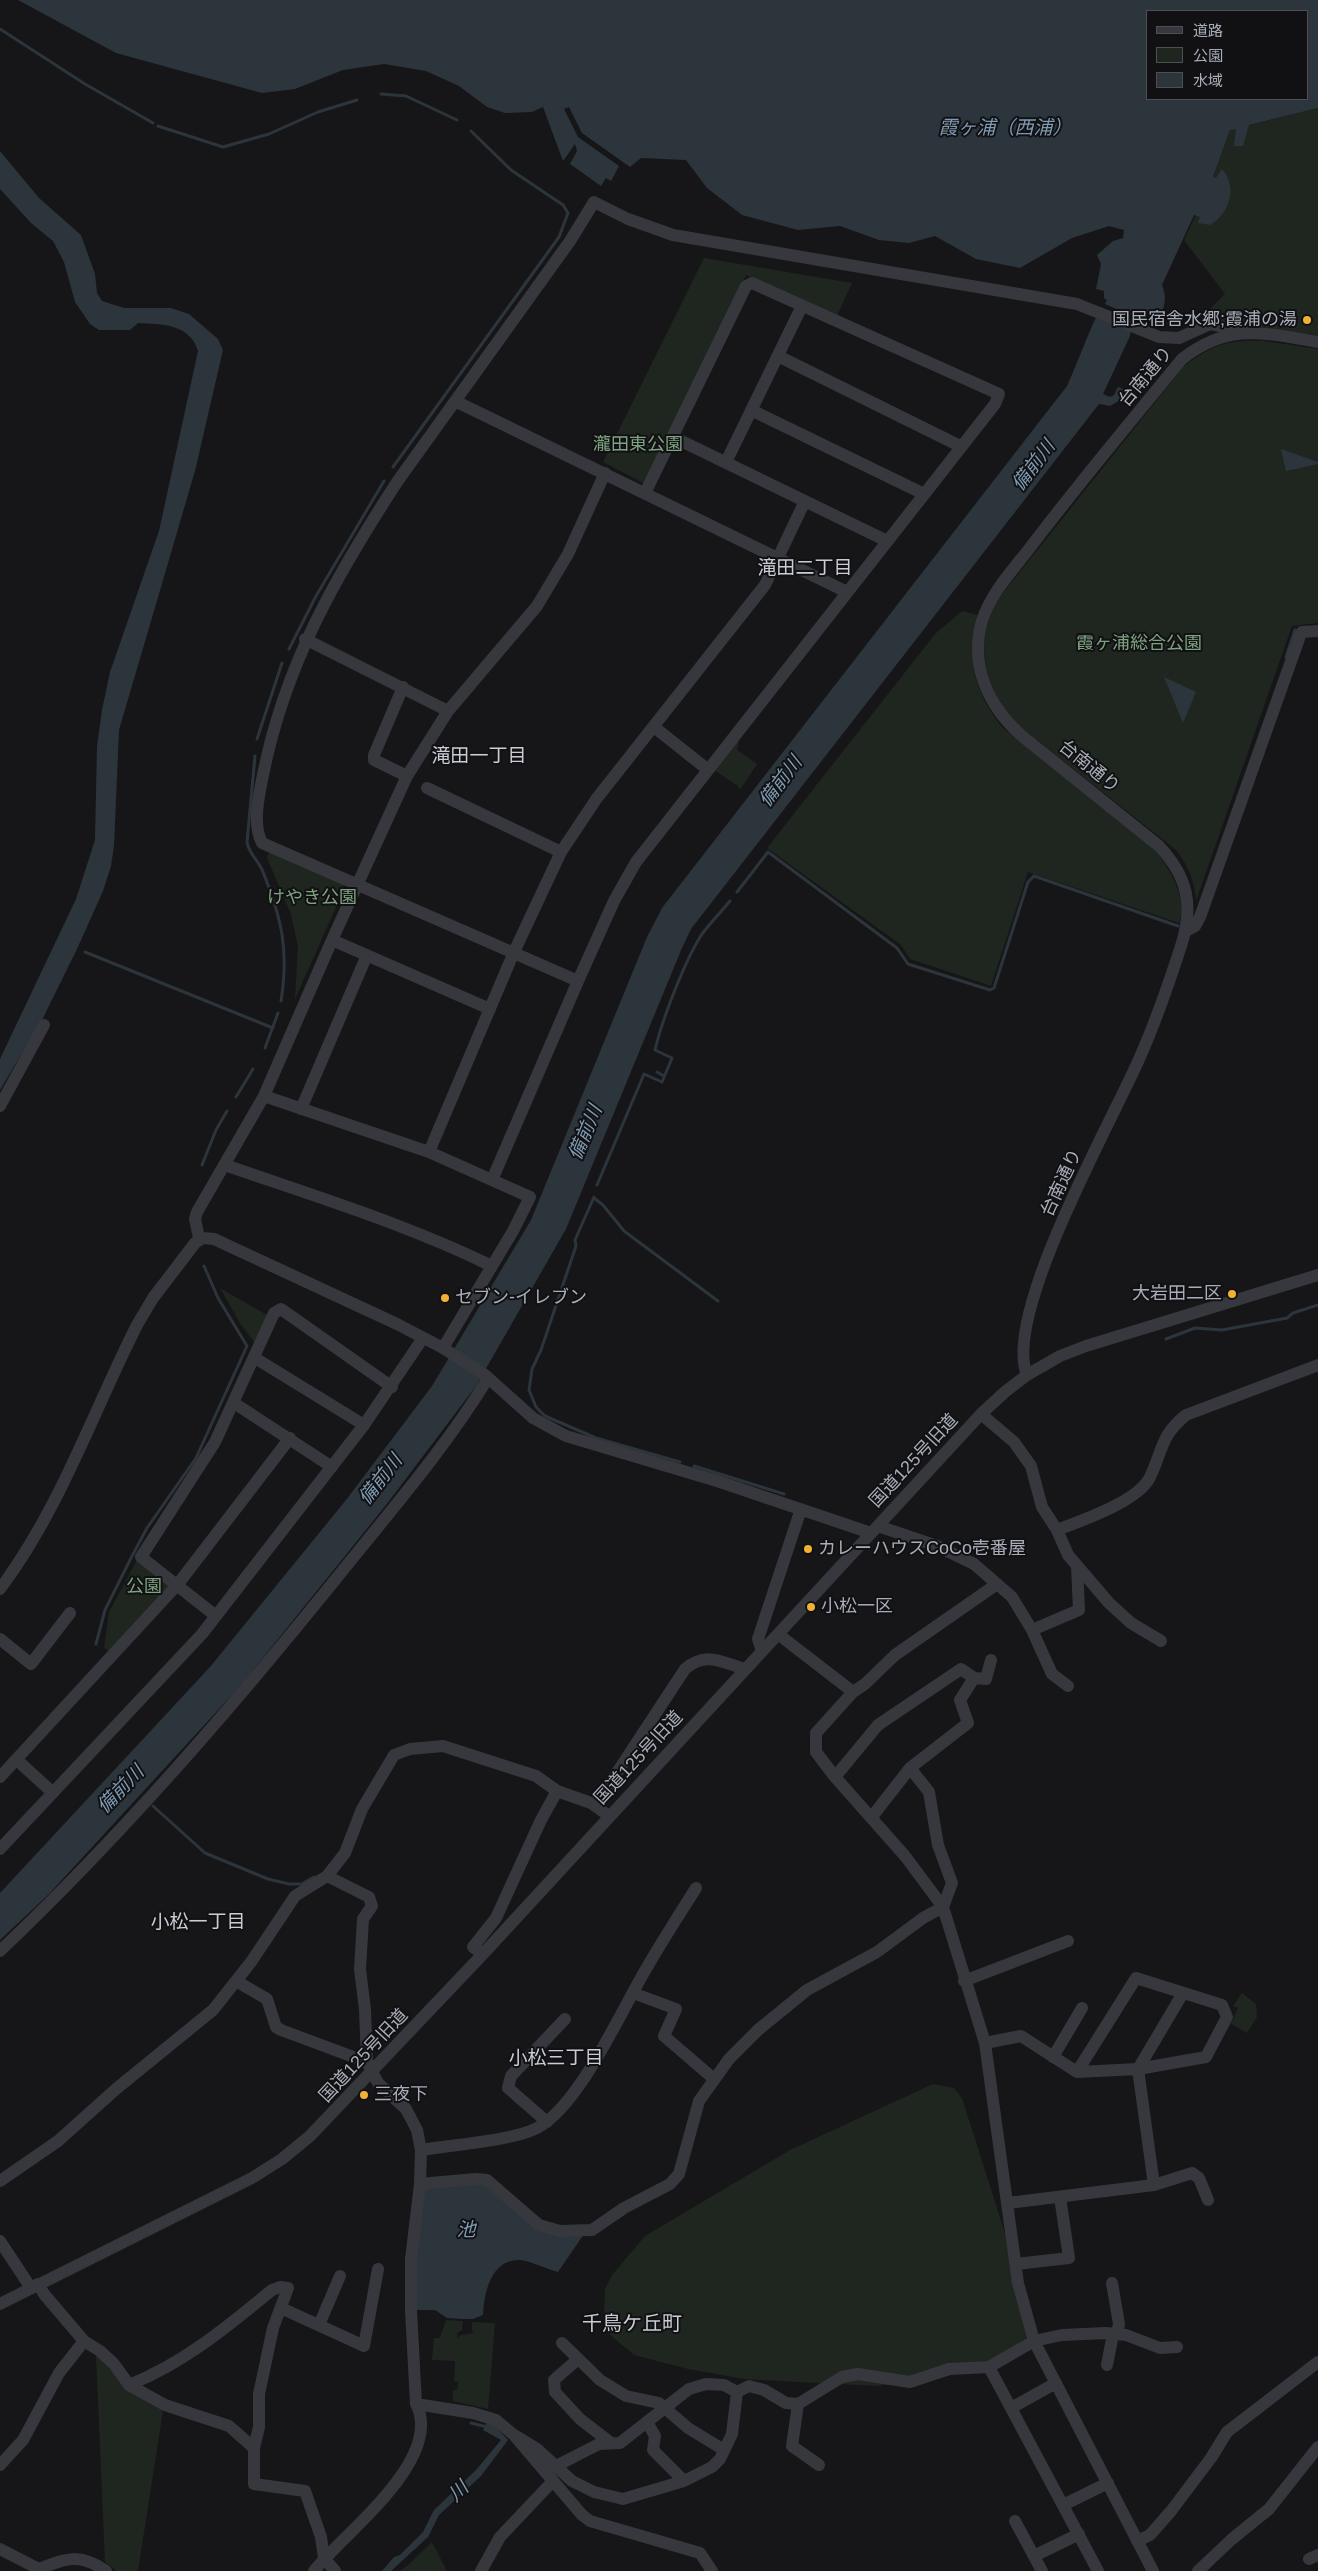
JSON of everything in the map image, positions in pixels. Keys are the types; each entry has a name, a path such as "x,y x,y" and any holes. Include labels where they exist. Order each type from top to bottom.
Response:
{"street":[{"path":"578,981 262,843 258,835 258,811 268,751 285,689 306,639 372,520 570,242 594,202 628,220 673,235 1077,304 1096,310 1137,329 1170,338 1179,338 1210,324 1246,332"},
{"path":"492,1180 578,981 626,878 707,769 995,404 999,394 752,283 746,286 645,493"},
{"path":"726,462 802,306"},
{"name":"台南通り","path":"1027,1375 1023,1364 1034,1293 1053,1242 1141,1057 1186,931 1188,907 1184,882 1171,858 1159,846 1022,736 1001,716 984,684 978,656 978,639 982,622 992,597 1056,514 1182,359 1209,341 1246,332 1318,342"},
{"path":"778,356 960,446"},
{"path":"455,401 847,592"},
{"path":"751,410 924,494"},
{"path":"673,437 887,541"},
{"path":"0,1589 17,1567 50,1512 137,1325 153,1298 199,1238 195,1219 197,1212 264,1096 357,883 407,776 448,711 537,606 568,554 605,473"},
{"path":"429,1152 514,952 561,852 582,818 765,585 806,501"},
{"path":"1186,931 1195,926 1200,917 1300,636 1302,632 1318,631"},
{"path":"306,639 448,711"},
{"path":"403,687 374,755 374,760 407,776"},
{"path":"654,726 707,769"},
{"path":"427,788 561,852"},
{"path":"332,940 490,1009"},
{"path":"301,1109 367,955"},
{"path":"0,1106 44,1026"},
{"path":"264,1096 429,1152 530,1197 513,1231 445,1350"},
{"path":"224,1165 407,1228 446,1243 492,1266"},
{"path":"199,1238 214,1239 423,1338 487,1376 533,1418 566,1436 801,1508 874,1529 918,1538 974,1564 1012,1597 1032,1630 1052,1674 1068,1686"},
{"name":"国道125号旧道","path":"0,2304 252,2178 275,2163 323,2124 370,2067 483,1954 874,1529 981,1414 1006,1391 1027,1375 1060,1356 1093,1344 1318,1275"},
{"path":"216,1616 178,1584 141,1557 215,1442 274,1313 281,1309 392,1387"},
{"path":"0,1849 216,1616 364,1425 392,1387 423,1338"},
{"path":"255,1358 364,1425"},
{"path":"1057,1530 1088,1518 1134,1494 1145,1486 1150,1478 1162,1443 1172,1427 1186,1415 1318,1365"},
{"path":"0,1950 41,1912 146,1801 233,1704 401,1498 487,1376"},
{"path":"234,1403 332,1467"},
{"path":"981,1414 1014,1442 1031,1466 1042,1507 1057,1530 1068,1555 1109,1603 1131,1623 1161,1641"},
{"path":"0,1777 178,1584 290,1438"},
{"path":"762,1651 758,1639 801,1508"},
{"path":"1032,1630 1079,1610 1077,1566"},
{"path":"997,1584 895,1655 865,1684 853,1692 816,1734 816,1752 835,1777 906,1856 943,1907 964,1981 985,2043 1018,2283 1034,2341 1153,2571"},
{"path":"0,1639 32,1664 70,1612"},
{"path":"778,1634 853,1692"},
{"path":"595,1806 685,1669 695,1660 706,1658 745,1669"},
{"path":"835,1777 878,1725 961,1669 974,1678 986,1679 991,1660"},
{"path":"871,1818 910,1768 968,1723 960,1700 974,1678"},
{"path":"0,2180 58,2141 116,2089 186,2034 213,2010 236,1981 295,1896 327,1876 345,1854 362,1809 394,1755 410,1749 443,1746 536,1776 557,1791 595,1806 609,1816"},
{"path":"17,1760 53,1793"},
{"path":"420,2184 474,2179 487,2180 539,2225 560,2231 592,2230 624,2208 660,2191 679,2174 699,2102 714,2079 758,2030 807,1990 877,1952 923,1918 943,1907 952,1884 938,1845 929,1792 910,1768"},
{"path":"483,1954 473,1947 496,1918 541,1820 557,1791"},
{"path":"314,2571 324,2558 389,2493 414,2453 421,2430 421,2414 416,2404 411,2310 411,2259 420,2184 421,2150 417,2130 406,2109 378,2083 370,2067 360,1969 363,1919 372,1906 369,1897 327,1876"},
{"path":"421,2150 519,2134 547,2122 573,2093 598,2056 633,1993 696,1888"},
{"path":"964,1981 1068,1941"},
{"path":"985,2043 1020,2036 1077,2072 1138,2069 1206,2057 1227,2017 1222,2005 1136,1978 1077,2072"},
{"path":"236,1981 267,1999 276,2027 370,2067"},
{"path":"633,1993 676,2009 664,2036 714,2079"},
{"path":"1154,2185 1138,2069 1183,1993"},
{"path":"1053,2057 1082,2008"},
{"path":"547,2122 508,2088 511,2076 565,2019"},
{"path":"1008,2203 1154,2185 1192,2173 1199,2178 1208,2200"},
{"path":"1016,2264 1069,2258 1060,2197"},
{"path":"0,2242 34,2286 44,2294 84,2341 100,2351 114,2364 129,2385 165,2405 229,2426 254,2448"},
{"path":"281,2308 364,2346 378,2269"},
{"path":"319,2326 340,2276"},
{"path":"1106,2365 1119,2324 1112,2283"},
{"path":"129,2385 192,2353 228,2327 272,2290 280,2287 288,2288 273,2328 259,2394 259,2427 254,2448 254,2484 305,2491 321,2537 324,2558 335,2571"},
{"path":"737,2392 749,2386 764,2390 786,2403 798,2404 842,2377 858,2374 910,2382 949,2369 989,2366 1034,2341 1062,2335 1115,2334 1160,2348 1178,2347"},
{"path":"0,2465 23,2440 59,2373 84,2341"},
{"path":"562,2343 600,2380 626,2396 659,2403 688,2428 724,2450"},
{"path":"578,2359 554,2380 556,2392 580,2419 611,2443"},
{"path":"1138,2541 1150,2535 1176,2505 1212,2458 1227,2432 1318,2362"},
{"path":"989,2366 1098,2571"},
{"path":"1011,2408 1056,2383"},
{"path":"556,2466 599,2444 620,2443 689,2389 706,2384 724,2385 737,2392"},
{"path":"416,2404 473,2413 496,2420 514,2435 537,2449 572,2480 594,2492 623,2499 684,2481 712,2467 720,2459 732,2434 737,2392"},
{"path":"798,2404 792,2446 819,2465"},
{"path":"647,2422 655,2436 653,2450 684,2481"},
{"path":"514,2435 582,2515 590,2520 700,2553 712,2571"},
{"path":"1198,2571 1269,2509 1318,2447"},
{"path":"481,2571 500,2537 553,2481"},
{"path":"1064,2506 1108,2483"},
{"path":"1015,2521 1042,2571"},
{"path":"1034,2556 1079,2534"},
{"path":"0,2549 39,2569 66,2558 76,2558 106,2571"}],"green space":[{"path":"1318,108 1318,336 1201,318 1225,294 1184,240 1213,178 1230,130"},
{"name":"瀧田東公園","path":"704,258 852,283 837,316 746,275 645,484 603,462"},
{"name":"霞ヶ浦総合公園","path":"1240,341 1265,341 1318,349 1318,623 1292,626 1196,901 1190,874 1176,850 1014,722 994,691 988,675 984,642 993,609 1003,593 1184,366 1213,348 1222,345"},
{"path":"962,611 978,615 973,647 975,675 979,689 994,716 1004,729 1153,847 1165,864 1179,893 1181,913 1179,923 1028,872 991,986 910,959 901,945 767,848 935,634"},
{"path":"740,735 737,750 757,764 740,790 738,786 711,768"},
{"name":"けやき公園","path":"270,851 343,883 343,892 295,999 298,947 291,914 267,858"},
{"path":"220,1288 267,1315 255,1343 241,1325"},
{"name":"公園","path":"138,1558 168,1582 168,1587 109,1651 104,1648 109,1612"},
{"path":"1242,1993 1256,2004 1257,2017 1247,2033 1231,2024 1238,2008 1233,2006"},
{"path":"933,2084 954,2088 962,2098 1030,2312 1030,2330 1025,2339 978,2368 944,2377 877,2386 744,2379 688,2369 634,2355 609,2334 604,2319 605,2289 612,2275 645,2236 790,2150"},
{"path":"446,2320 463,2321 462,2330 457,2333 458,2338 461,2335 474,2333 472,2331 472,2322 495,2323 488,2409 453,2401 453,2390 457,2390 458,2382 454,2381 455,2361 432,2360 434,2338 440,2338"},
{"path":"96,2355 163,2411 138,2571 117,2571 105,2562"},
{"path":"432,2542 447,2571 399,2571 407,2566"}],"water":[{"name":"霞ヶ浦（西浦）","path":"18,0 1318,0 1318,108 1249,125 1243,146 1234,146 1236,129 1230,130 1213,177 1216,178 1222,169 1230,184 1230,199 1223,214 1210,225 1198,223 1200,217 1194,215 1162,285 1165,301 1160,317 1149,313 1137,313 1135,317 1105,304 1107,300 1104,298 1104,291 1096,289 1101,264 1097,255 1113,241 1123,238 1124,230 1109,226 1072,238 1020,268 976,259 935,236 909,243 879,240 840,226 798,230 742,215 707,188 686,160 641,158 630,167 582,133 569,107 564,109 578,137 619,166 611,181 606,178 601,186 570,164 577,151 575,144 563,161 543,107 532,112 505,113 487,107 459,86 426,71 384,64 343,70 295,89 262,93 116,53"},
{"path":"0,151 39,198 81,235 95,274 97,293 102,301 124,308 171,308 189,314 218,339 223,350 195,471 119,730 114,846 111,866 103,891 43,1018 0,1090 0,1059 76,899 95,840 97,746 110,672 159,531 198,351 189,335 174,327 138,323 130,330 99,330 90,324 75,302 64,262 53,241 31,223 0,189"},
{"name":"備前川","path":"1101,307 1133,322 1130,336 1103,394 1110,397 1114,395 1118,387 1126,390 1122,399 1110,406 1099,404 691,929 566,1229 476,1386 386,1505 241,1685 49,1894 0,1940 0,1893 210,1667 346,1500 432,1386 531,1220 647,937 662,908 1067,386"},
{"path":"1281,449 1318,462 1318,464 1286,471"},
{"path":"1164,677 1196,692 1183,723"},
{"name":"池","path":"486,2182 538,2228 584,2234 558,2272 521,2260 511,2261 503,2265 491,2278 485,2297 483,2315 473,2319 447,2318 435,2310 413,2310 422,2186"},
{"name":"川","path":"487,2421 496,2427 508,2440 481,2476 439,2515 428,2537 391,2571 382,2571 394,2557 400,2555 423,2532 434,2510 476,2470 501,2440 483,2430"}],"waterway":[{"path":"0,29 85,84 153,123"},
{"path":"381,94 406,96 457,120"},
{"path":"158,126 223,147 269,134 318,112 357,100"},
{"path":"393,467 559,237 568,213 563,205 511,170 471,131"},
{"path":"289,649 316,596 384,481"},
{"path":"1286,657 1295,630"},
{"path":"257,739 282,663"},
{"path":"255,756 247,842 263,872 279,920 284,951 281,1001"},
{"path":"737,892 768,852 897,948 908,964 990,990 994,988 1028,882 1034,876 1178,926"},
{"path":"597,1185 644,1074 662,1082 672,1058 655,1050 668,1007 695,945 705,930 730,901"},
{"path":"85,952 273,1028"},
{"path":"265,1048 278,1013"},
{"path":"236,1097 253,1069"},
{"path":"657,1072 664,1076"},
{"path":"202,1165 216,1130 227,1111"},
{"path":"594,1197 575,1240 576,1246 541,1350 532,1369 529,1390 536,1407 545,1416 596,1438 680,1462"},
{"path":"594,1198 603,1205 624,1231 718,1301"},
{"path":"96,1644 105,1610 131,1558 147,1528 196,1458 247,1346 218,1298 204,1266"},
{"path":"1166,1339 1195,1328 1222,1330 1287,1318 1293,1313 1318,1305"},
{"path":"694,1466 784,1494"},
{"path":"153,1806 205,1853 268,1879 289,1884 302,1884 314,1877"},
{"name":"川","path":"471,2423 487,2427"}],"place":[{"name":"国民宿舎水郷;霞浦の湯","path":"1307,320"},
{"name":"大岩田二区","path":"1232,1294"},
{"name":"セブン-イレブン","path":"445,1298"},
{"name":"カレーハウスCoCo壱番屋","path":"808,1549"},
{"name":"小松一区","path":"811,1607"},
{"name":"三夜下","path":"364,2095"}],"district":[{"name":"滝田二丁目","path":"805,569"},
{"name":"滝田一丁目","path":"479,757"},
{"name":"小松一丁目","path":"198,1923"},
{"name":"小松三丁目","path":"556,2059"},
{"name":"千鳥ケ丘町","path":"632,2324"}]}
